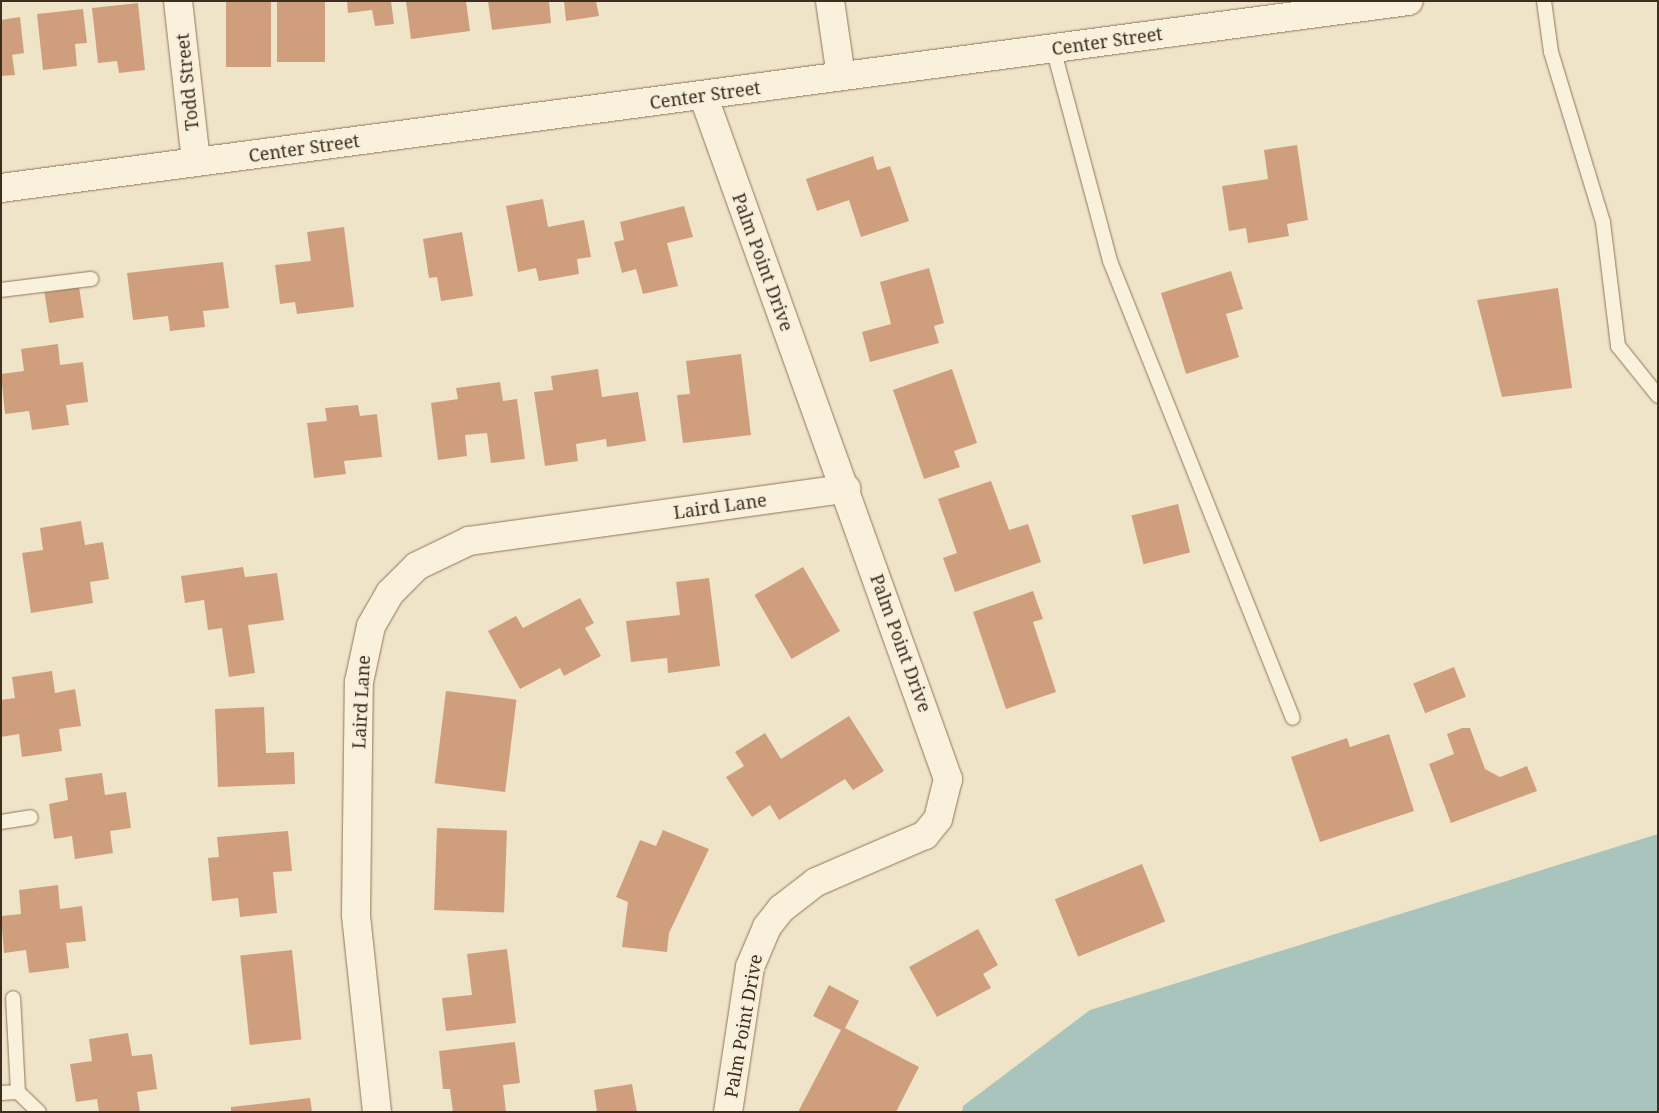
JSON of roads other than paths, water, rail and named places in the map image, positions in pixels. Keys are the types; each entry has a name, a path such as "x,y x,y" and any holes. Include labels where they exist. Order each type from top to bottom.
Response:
{"street":[{"name":"Todd Street","path":"178,1 196,162"},
{"path":"830,1 841,76"},
{"name":"Center Street","path":"1,188 1409,1"},
{"name":"Palm Point Drive","path":"703,95 944,761 946,800 925,835 816,882 781,909 767,927 750,967 728,1112"},
{"name":"Laird Lane","path":"377,1112 356,914 358,682 371,626 390,593 418,566 469,541 846,490"}],"lane":[{"path":"1544,1 1550,52 1603,222 1618,346 1658,396"},
{"path":"1053,48 1110,261 1293,718"},
{"path":"1,290 91,278"},
{"path":"1,822 31,817"},
{"path":"13,998 18,1092 39,1112"},
{"path":"1,1094 18,1092"}],"water":[{"path":"1658,834 1658,1112 962,1112 963,1106 1090,1010"}]}
